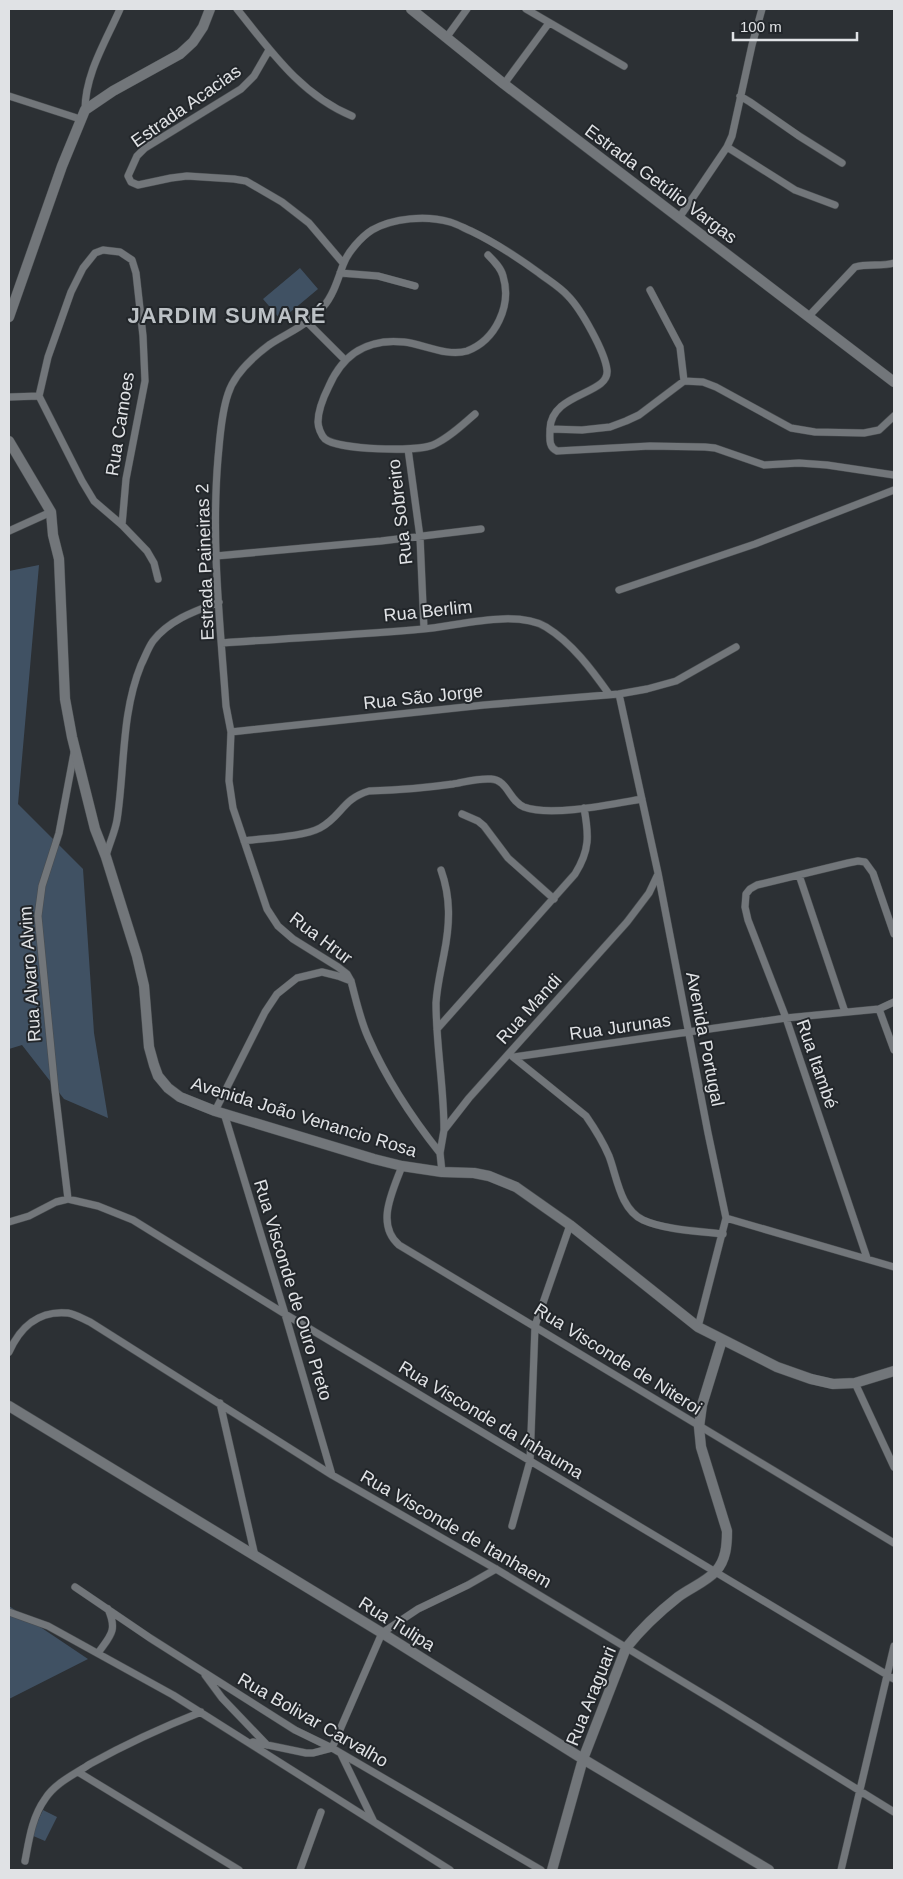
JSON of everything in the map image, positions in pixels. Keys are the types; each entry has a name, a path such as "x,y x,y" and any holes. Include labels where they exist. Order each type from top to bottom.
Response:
{"main road":[{"path":"9,317 62,166 83,114 113,91 180,54 193,42 203,27 210,9"},
{"name":"Estrada Getúlio Vargas","path":"411,9 504,84 894,382"},
{"name":"Avenida João Venancio Rosa","path":"9,441 51,512 52,535 59,559 62,584 65,699 75,750 95,829 106,857 137,956 144,986 149,1047 158,1076 168,1088 180,1097 220,1112 402,1166 442,1172 474,1173 489,1176 516,1187 570,1225 698,1328 777,1367 811,1379 834,1384 854,1383 894,1371"},
{"path":"716,1571 724,1558 727,1546 727,1531 701,1447 699,1427 702,1404 722,1340"},
{"name":"Rua Tulipa","path":"9,1406 382,1633 583,1759 769,1870"},
{"name":"Rua Araguari","path":"552,1870 583,1759 626,1648 654,1617 716,1571"}],"street":[{"path":"9,96 83,114 85,95 90,78 120,9"},
{"path":"237,9 287,70 337,110 352,116"},
{"path":"446,38 467,9"},
{"path":"526,9 624,66"},
{"path":"679,218 727,147 732,136 762,9"},
{"path":"504,84 549,23"},
{"name":"Estrada Acacias","path":"269,50 248,83 230,97 145,148 137,156 128,176 131,182 138,185 187,176 246,181 282,202 308,223 343,263"},
{"path":"740,96 842,163"},
{"path":"727,147 795,190 835,205"},
{"name":"Estrada Paineiras 2","path":"231,732 226,706 214,515 221,433 227,395 234,380 268,346 307,322 324,307 340,274 343,263 359,242 372,230 391,222 413,219 450,222 492,241 554,284 568,296 588,325 607,371 602,382 584,394 566,402 555,411 550,420 550,430"},
{"name":"Rua Camoes","path":"122,525 126,479 145,381 143,336 136,273 132,260 120,252 103,250 95,253 83,268 59,322 39,396 94,501 122,525 147,551 154,563 158,579"},
{"name":"Rua Sobreiro","path":"424,629 420,537 408,449 349,447 333,443 324,438 320,432 318,422 323,397 335,372 345,360 361,349 386,341 406,342 450,352 466,351 483,342 501,317 505,304 506,288 503,275 488,255"},
{"path":"808,317 855,267 865,264 877,266 894,263"},
{"path":"340,274 378,276 415,286"},
{"path":"650,290 680,347 684,381"},
{"path":"307,322 345,360"},
{"path":"894,416 879,430 864,433 815,432 792,428 716,387 703,382 684,381 638,415 610,427 582,430 550,430 550,445 557,451 650,446 705,447 726,451 764,465 827,464 894,475"},
{"path":"9,397 39,396"},
{"path":"408,449 432,445 456,430 475,414"},
{"path":"619,590 755,544 894,490"},
{"path":"9,531 51,512"},
{"path":"216,556 420,537 481,529"},
{"path":"106,857 117,820 128,709 137,676 148,650 153,641 171,625 186,615 218,602"},
{"name":"Rua Berlim","path":"222,643 424,629 482,620 523,620 546,627 567,644 585,662 608,694"},
{"name":"Rua São Jorge","path":"231,732 484,705 619,694 676,681 736,647"},
{"name":"Avenida Portugal","path":"619,694 658,873 726,1218"},
{"name":"Rua Hrur","path":"231,732 228,781 233,808 267,909 278,926 293,939 347,974 351,981 368,1036 383,1066 420,1126 440,1153"},
{"name":"Rua Alvaro Alvim","path":"68,1199 38,916 42,886 58,833 75,750"},
{"path":"244,841 311,832 329,822 348,801 369,791 490,779 498,780 504,784 514,799 522,806 544,810 584,808 642,799"},
{"path":"437,1029 575,874 587,850 588,831 584,808"},
{"path":"462,814 478,821 484,826 508,858 554,899"},
{"path":"845,1012 798,875 858,861 865,862 873,873 894,932"},
{"path":"441,870 447,887 449,919 436,1001 444,1104 444,1130"},
{"name":"Rua Mandi","path":"442,1172 440,1153 444,1130 469,1098 512,1055 627,922 649,893 658,873"},
{"name":"Rua Itambé","path":"798,875 757,884 746,894 745,907 748,920 786,1018 867,1258"},
{"path":"220,1112 265,1012 276,994 297,978 322,972 351,981"},
{"name":"Rua Jurunas","path":"512,1055 786,1018 879,1009 894,1002"},
{"path":"879,1009 894,1050"},
{"path":"512,1055 586,1116 595,1128 610,1159 621,1191 632,1213 641,1219 655,1224 723,1234"},
{"name":"Rua Visconde de Ouro Preto","path":"220,1112 285,1314 332,1475"},
{"name":"Rua Visconde de Niteroi","path":"402,1166 386,1214 386,1226 391,1238 399,1245 894,1543"},
{"path":"9,1222 29,1216 56,1202 68,1199"},
{"name":"Rua Visconde da Inhauma","path":"68,1199 98,1206 133,1220 285,1314 891,1677"},
{"path":"698,1328 726,1218 894,1267"},
{"path":"512,1526 530,1461 535,1326 570,1225"},
{"name":"Rua Visconde de Itanhaem","path":"9,1352 14,1339 27,1323 48,1314 69,1313 90,1322 332,1475 496,1569 894,1812"},
{"path":"854,1383 894,1467"},
{"path":"220,1403 255,1556"},
{"path":"249,1742 306,1753 332,1748 382,1633 418,1609 496,1569"},
{"name":"Rua Bolivar Carvalho","path":"75,1587 295,1730 332,1748 541,1870"},
{"path":"98,1653 113,1629 113,1621 108,1609"},
{"path":"9,1612 48,1626 201,1712 450,1870"},
{"path":"841,1870 891,1677 894,1646"},
{"path":"202,1671 222,1698 268,1745"},
{"path":"25,1861 33,1824 45,1798 62,1782 131,1742 201,1712"},
{"path":"341,1754 373,1820"},
{"path":"78,1772 239,1870"},
{"path":"300,1870 322,1812"}],"shaded area":[{"path":"300,268 318,289 281,320 263,299"},
{"path":"39,565 18,804 83,869 94,1033 108,1118 64,1099 22,1045 9,1049 9,571"},
{"path":"9,1606 88,1659 9,1699"},
{"path":"43,1810 57,1817 45,1841 31,1835"}],"district":[{"name":"JARDIM SUMARÉ","path":"227,315"}]}
